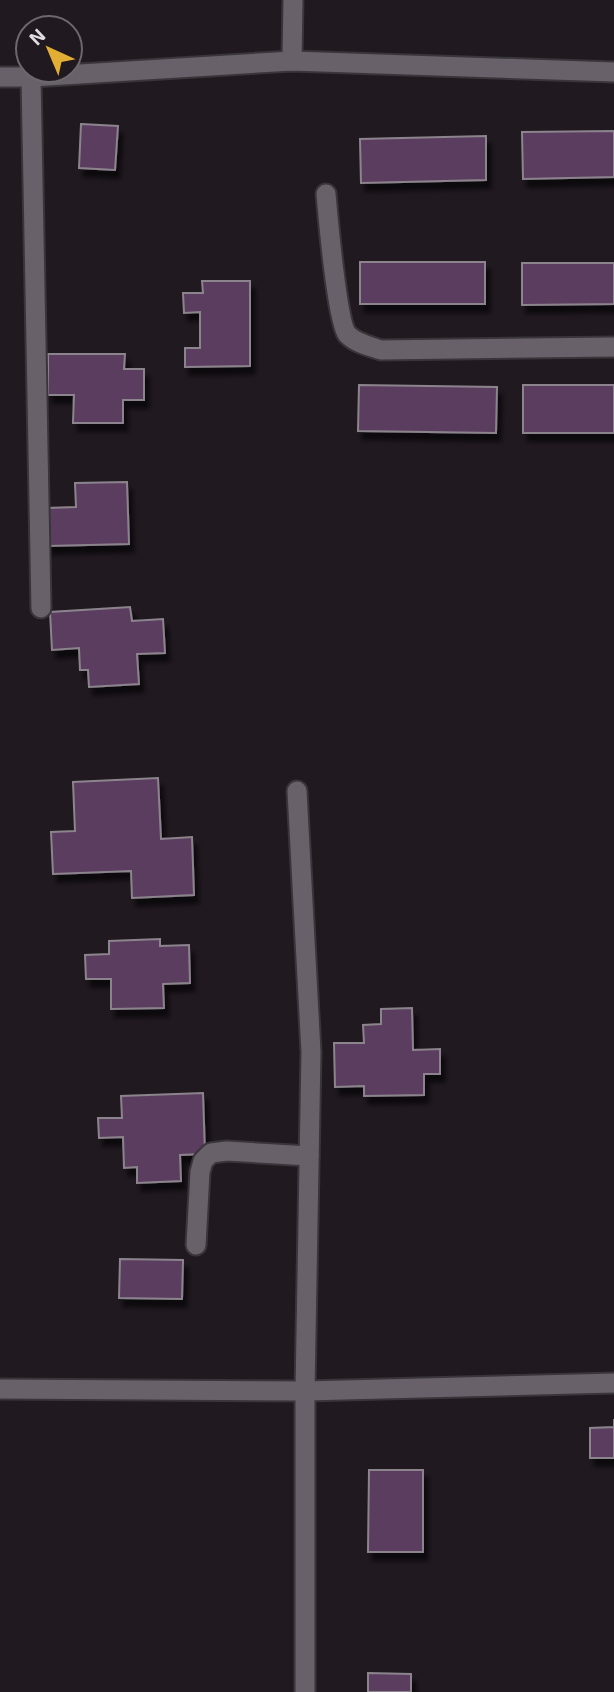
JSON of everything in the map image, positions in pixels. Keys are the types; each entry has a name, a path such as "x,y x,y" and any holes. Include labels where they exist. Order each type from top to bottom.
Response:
{"street":[{"path":"292,61 293,0"},
{"path":"84,74 292,61 614,72"},
{"path":"31,84 41,608"},
{"path":"326,194 339,306 345,332 361,344 381,350 614,347"},
{"path":"298,791 310,1052 304,1391 305,1692"},
{"path":"196,1245 200,1172 203,1161 211,1153 227,1151 309,1156"},
{"path":"0,1389 304,1391 614,1383"}],"building":[{"path":"81,124 118,126 115,170 79,168"},
{"path":"614,131 614,177 523,179 522,132"},
{"path":"486,136 486,180 361,183 360,139"},
{"path":"360,262 485,262 485,304 360,304"},
{"path":"522,263 614,263 614,304 522,305"},
{"path":"202,281 250,281 250,366 185,367 185,348 200,348 200,312 184,313 183,293 203,293"},
{"path":"48,354 125,354 124,369 144,369 144,400 123,400 123,423 73,423 74,395 48,395"},
{"path":"359,385 497,387 496,433 358,431"},
{"path":"523,385 614,385 614,433 523,433"},
{"path":"127,482 129,544 47,546 46,508 76,507 75,483"},
{"path":"130,607 132,621 163,619 165,653 137,654 139,684 89,687 88,670 80,670 79,648 52,650 50,612"},
{"path":"158,778 161,839 192,837 194,895 132,898 131,871 53,874 51,832 75,831 73,782"},
{"path":"160,939 160,946 189,945 190,983 163,984 164,1008 111,1009 111,979 86,979 85,955 109,954 109,941"},
{"path":"412,1008 413,1050 440,1049 440,1074 424,1074 424,1095 364,1096 364,1086 335,1087 334,1043 364,1043 363,1025 381,1024 381,1009"},
{"path":"203,1093 205,1154 180,1155 181,1181 137,1183 137,1167 124,1168 123,1137 99,1138 98,1118 122,1118 121,1096"},
{"path":"120,1259 183,1260 182,1299 119,1298"},
{"path":"614,1427 614,1458 590,1458 590,1428"},
{"path":"369,1470 423,1470 423,1552 368,1552"},
{"path":"368,1673 411,1674 411,1692 368,1692"}]}
